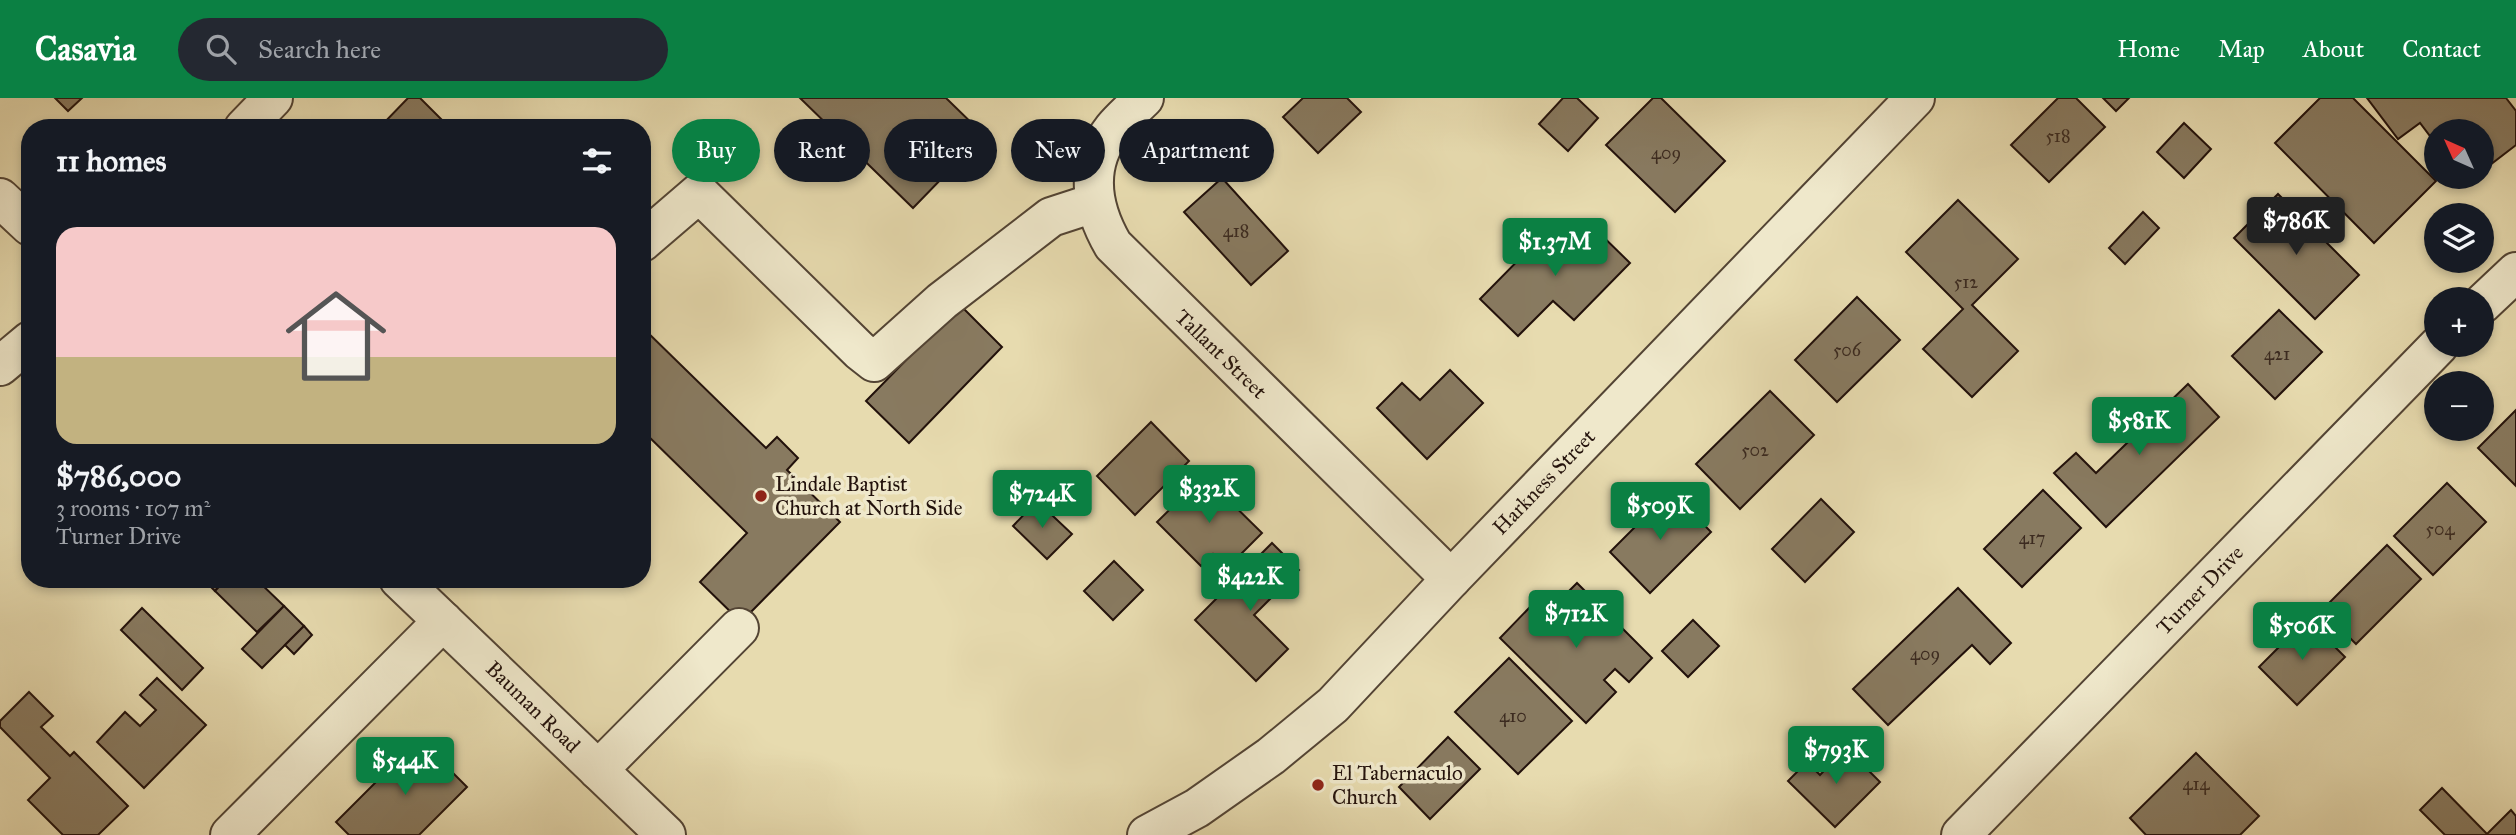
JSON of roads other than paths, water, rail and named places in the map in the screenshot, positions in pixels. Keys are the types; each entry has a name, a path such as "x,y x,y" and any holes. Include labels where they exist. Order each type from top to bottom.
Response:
{"street":[{"path":"253,119 273,98"},
{"name":"Tallant Street","path":"1144,98 1113,129 1103,146 1093,184 1094,203 1101,225 1113,245 1451,579"},
{"name":"Harkness Street","path":"1147,835 1196,808 1271,756 1333,705 1915,98"},
{"path":"651,234 699,193 874,362 942,301 1051,217 1094,203"},
{"path":"0,198 21,218"},
{"path":"2494,293 2516,272"},
{"path":"0,366 21,348"},
{"name":"Turner Drive","path":"1961,835 2427,357"},
{"name":"Bauman Road","path":"408,588 598,770 657,832"},
{"path":"230,835 443,621"},
{"path":"598,770 739,628"}],"place":[{"name":"Lindale Baptist Church at North Side","path":"761,496"},
{"name":"El Tabernaculo Church","path":"1318,785"}]}
